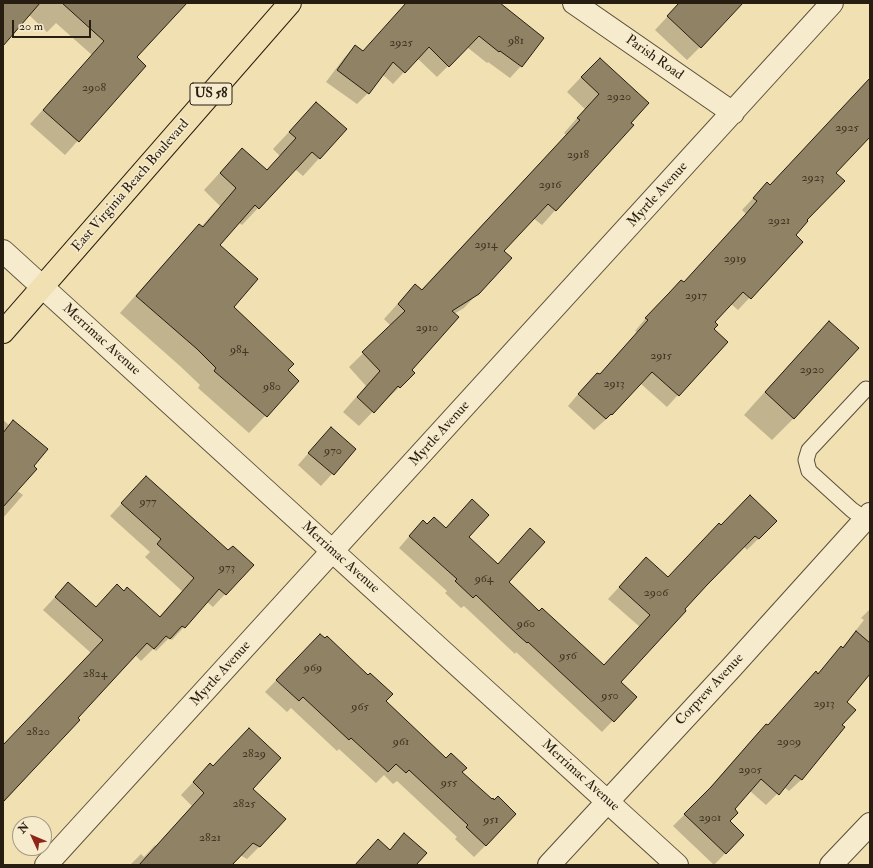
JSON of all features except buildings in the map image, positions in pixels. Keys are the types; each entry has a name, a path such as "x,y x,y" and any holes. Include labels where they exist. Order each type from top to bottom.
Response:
{"main road":[{"name":"East Virginia Beach Boulevard","path":"3,332 290,3"}],"street":[{"name":"Parish Road","path":"574,3 733,112"},
{"name":"Myrtle Avenue","path":"46,865 832,3"},
{"name":"Merrimac Avenue","path":"3,251 677,865"},
{"name":"Corprew Avenue","path":"549,865 607,800 732,667 868,518"},
{"path":"831,865 870,824"}],"lane":[{"path":"866,389 809,450 806,460 809,471 852,510 868,518"}]}
